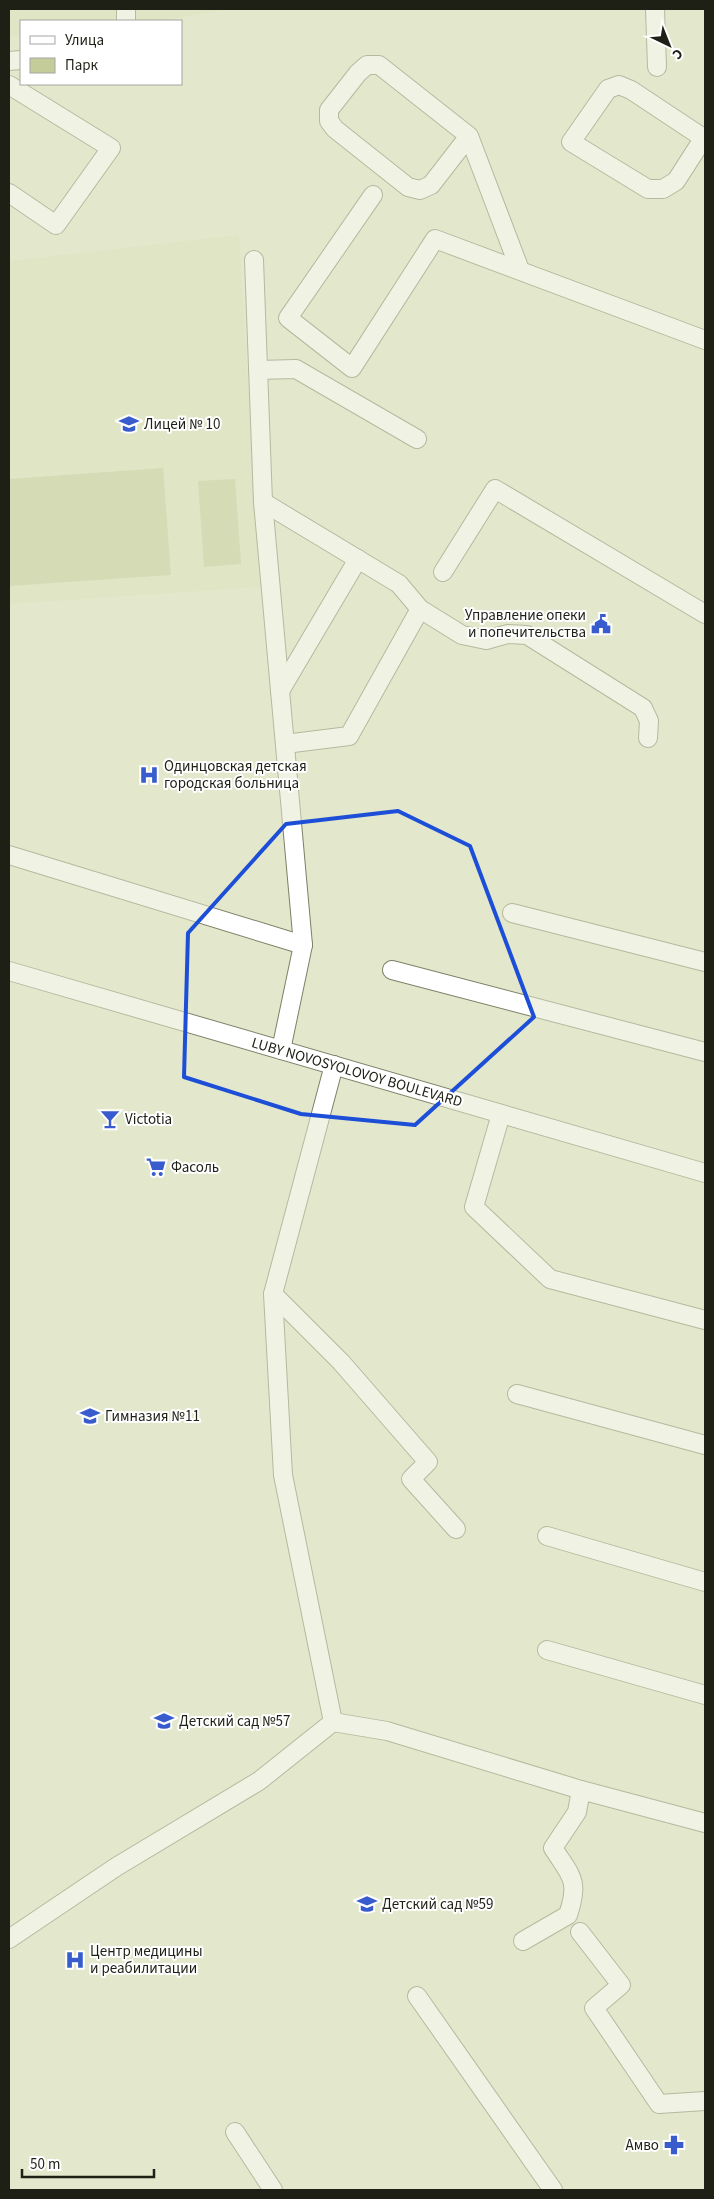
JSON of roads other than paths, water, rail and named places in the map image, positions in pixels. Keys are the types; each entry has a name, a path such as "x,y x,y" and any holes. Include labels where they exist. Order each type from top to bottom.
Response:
{"street":[{"path":"655,9 657,67"},
{"path":"469,136 431,185 420,190 408,187 335,128 329,121 329,110 358,73 368,66 379,65 469,136 520,270"},
{"path":"9,84 111,148 56,225 9,193"},
{"path":"620,85 631,90 704,139 676,181 664,189 648,189 571,142 608,89 620,85"},
{"path":"373,195 288,318 352,368 435,238 705,340"},
{"path":"254,260 263,502 303,946 281,1050"},
{"path":"258,370 296,369 417,439"},
{"path":"442,572 495,489 705,614"},
{"path":"263,502 399,584 420,609 462,635 486,640 508,634 527,635 643,708 649,721 648,738"},
{"path":"280,691 358,559"},
{"path":"285,744 349,736 420,609"},
{"path":"9,855 303,946"},
{"path":"512,913 705,962"},
{"path":"392,970 705,1052"},
{"name":"LUBY NOVOSYOLOVOY BOULEVARD","path":"9,971 705,1173"},
{"path":"333,1722 283,1475 273,1294 334,1065"},
{"path":"502,1114 474,1207 550,1279 705,1320"},
{"path":"273,1294 341,1362 428,1462 411,1479 456,1529"},
{"path":"516,1394 705,1446"},
{"path":"547,1536 705,1582"},
{"path":"547,1650 705,1695"},
{"path":"9,1939 116,1867 259,1781 333,1722 387,1731 581,1790 705,1823"},
{"path":"523,1941 568,1915 574,1897 574,1880 553,1848 577,1812 581,1790"},
{"path":"580,1932 621,1985 594,2008 659,2104 705,2101"},
{"path":"417,1996 553,2190"},
{"path":"235,2132 273,2190"}],"place":[{"name":"Лицей № 10","path":"129,424"},
{"name":"Управление опеки и попечительства","path":"601,624"},
{"name":"Одинцовская детская городская больница","path":"149,775"},
{"name":"Victotia","path":"110,1119"},
{"name":"Фасоль","path":"156,1167"},
{"name":"Гимназия №11","path":"90,1416"},
{"name":"Детский сад №57","path":"164,1721"},
{"name":"Детский сад №59","path":"367,1904"},
{"name":"Центр медицины и реабилитации","path":"75,1960"},
{"name":"Амво","path":"674,2145"}]}
